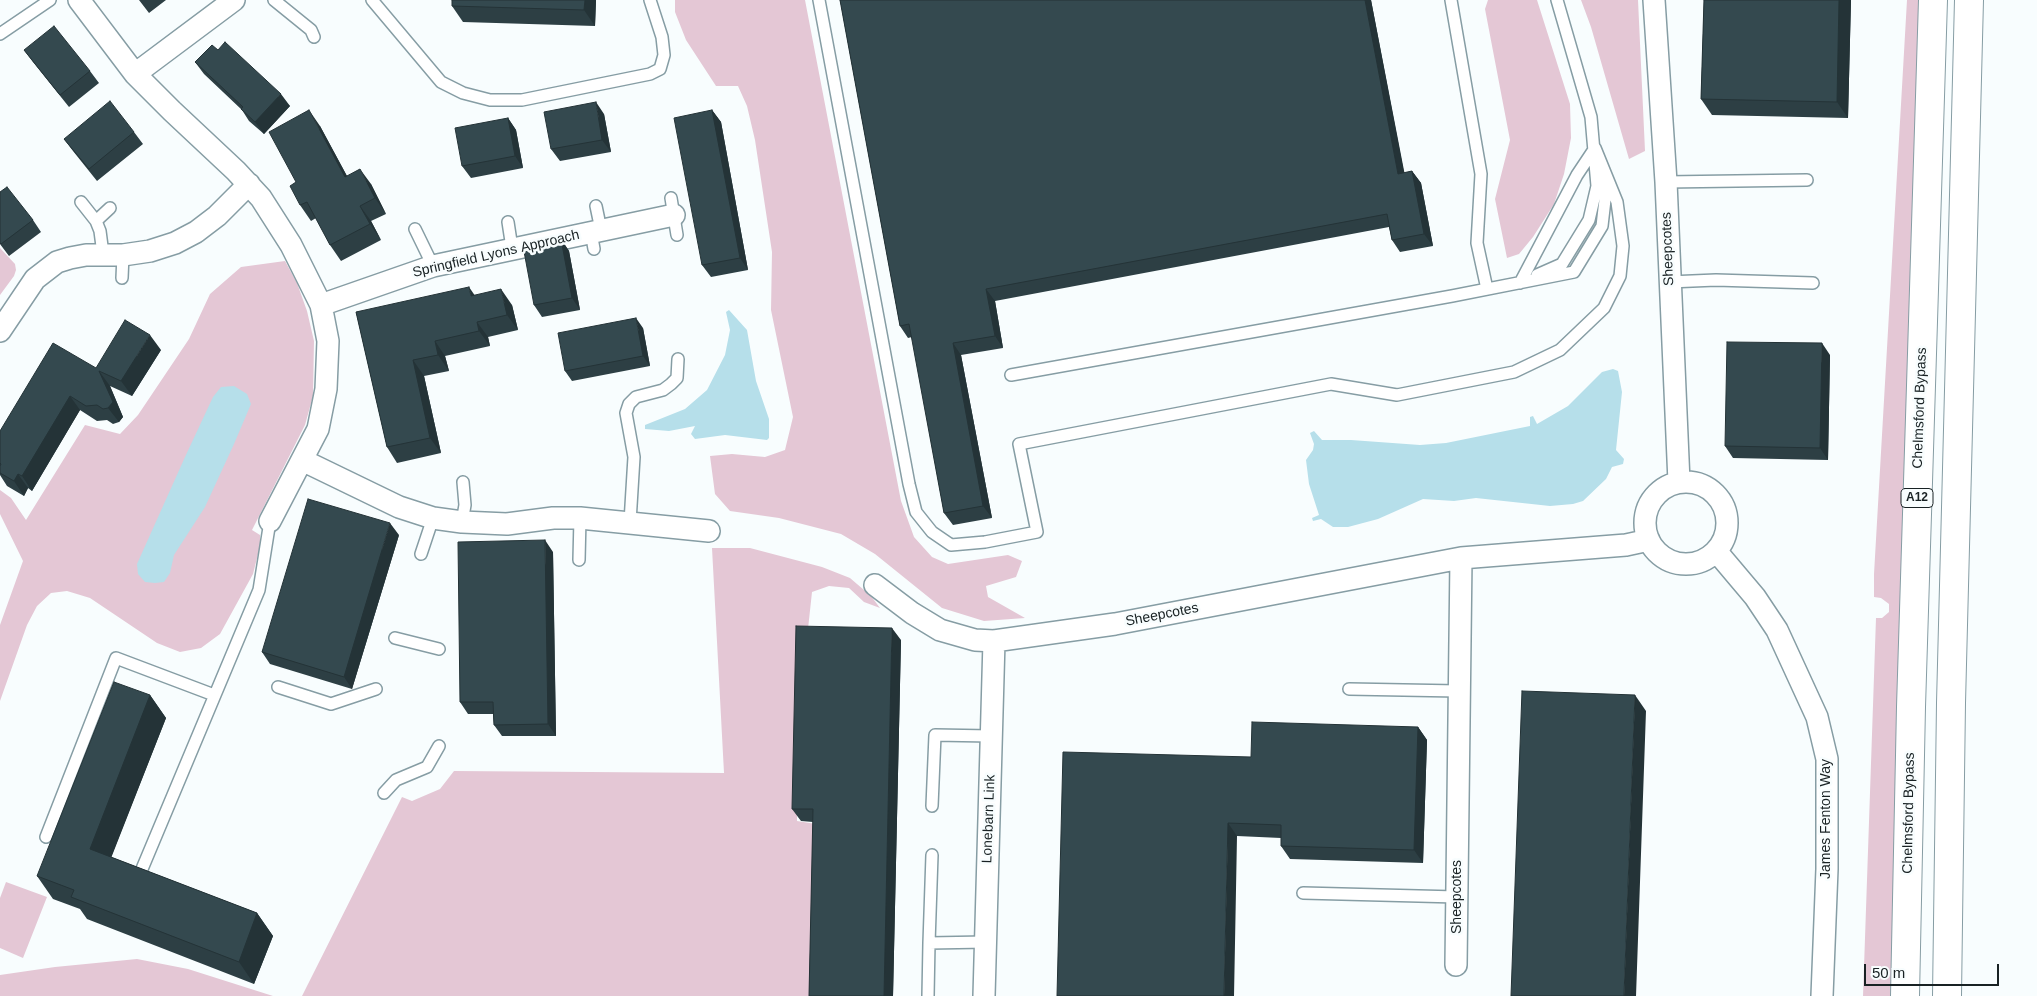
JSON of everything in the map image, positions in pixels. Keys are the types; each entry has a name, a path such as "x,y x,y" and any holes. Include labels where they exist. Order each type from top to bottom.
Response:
{"highway":[{"name":"Chelmsford Bypass","path":"1905,996 1911,707 1933,0"},
{"path":"1947,996 1951,703 1969,0"}],"street":[{"path":"79,0 135,74 249,184 261,198 291,245 321,305 328,341 326,389 318,429 270,521"},
{"path":"135,74 234,0"},
{"name":"Sheepcotes","path":"1657,6 1679,482"},
{"path":"0,331 35,279 47,269 70,258 150,251 175,243 196,232 217,216 249,184"},
{"name":"Springfield Lyons Approach","path":"321,305 433,266 512,248 595,237 674,216"},
{"path":"302,460 399,507 433,518 462,522 507,524 553,518 580,518 710,531"},
{"path":"1679,482 1694,482 1711,490 1722,503 1727,516 1728,528 1725,538 1716,552 1703,561 1691,565 1674,563 1662,557 1651,546 1649,540 1645,527 1645,515 1650,502 1661,490 1679,482"},
{"name":"Sheepcotes","path":"875,585 912,613 940,630 975,640 994,641 1115,624 1461,558 1626,545 1649,540"},
{"name":"James Fenton Way","path":"1716,552 1755,597 1777,630 1817,717 1828,759 1828,870 1822,996"},
{"name":"Sheepcotes","path":"1456,965 1461,558"},
{"name":"Lonebarn Link","path":"984,996 994,641"}],"lane":[{"path":"0,34 50,0"},
{"path":"274,0 311,30 314,37"},
{"path":"372,0 441,82 462,93 490,100 522,100 650,74 660,69 664,55 662,37 650,0"},
{"path":"820,0 909,484 916,512 932,532 951,545 985,542 1037,532 1018,444 1331,384 1397,395 1514,372 1560,350 1604,308 1620,276 1623,246 1617,202 1595,148"},
{"path":"1451,0 1481,174 1477,243 1487,289"},
{"path":"1010,374 1520,283 1562,264 1588,220 1597,186 1591,117 1557,0"},
{"path":"1520,283 1577,175 1595,148"},
{"path":"1666,182 1807,180"},
{"path":"81,202 96,221 113,254 122,278"},
{"path":"595,237 596,206"},
{"path":"96,221 110,208"},
{"path":"508,222 512,248"},
{"path":"414,229 433,266"},
{"path":"1670,282 1716,280 1813,283"},
{"path":"630,522 634,457 626,414 629,404 636,397 663,390 671,384 676,378 678,359"},
{"path":"462,522 465,505 463,482"},
{"path":"421,554 433,518"},
{"path":"579,560 580,518"},
{"path":"142,869 259,590 270,521"},
{"path":"395,638 438,648"},
{"path":"46,837 116,658 214,695"},
{"path":"278,687 331,704 376,689"},
{"path":"1349,689 1458,691"},
{"path":"932,806 935,736 991,736"},
{"path":"384,793 396,780 427,767 439,746"},
{"path":"928,996 932,855"},
{"path":"1304,893 1457,897"},
{"path":"929,943 986,942"}],"shaded area":[{"path":"675,0 805,0 901,501 914,537 932,557 948,564 1008,555 1022,561 1016,577 986,586 988,597 1025,618 984,621 942,608 875,554 841,534 779,518 730,511 715,494 710,456 732,454 765,457 785,450 793,417 771,310 772,252 755,140 747,106 738,86 716,86 686,40 675,12"},
{"path":"1488,0 1537,0 1570,104 1571,138 1564,174 1554,204 1533,237 1519,254 1507,258 1495,199 1510,140 1485,9"},
{"path":"1581,0 1638,0 1645,151 1629,159 1591,27"},
{"path":"1907,0 1924,0 1894,996 1863,996 1876,618 1882,618 1889,612 1889,604 1881,598 1874,597 1874,574"},
{"path":"0,248 15,264 16,270 14,276 0,295"},
{"path":"285,261 297,283 307,311 314,341 313,396 305,425 252,530 260,535 260,546 253,574 220,634 201,648 180,652 157,643 90,598 67,591 51,593 37,606 27,625 0,701 0,625 23,561 0,514 0,490 11,498 26,520 85,425 120,434 138,415 189,339 210,294 241,267"},
{"path":"712,548 750,548 822,567 850,578 871,596 880,608 864,602 849,588 829,586 812,592 808,629 799,632 797,821 816,824 814,996 302,996 402,797 412,801 440,789 454,771 724,773"},
{"path":"6,882 47,897 23,958 0,948 0,898"},
{"path":"137,959 188,969 273,996 0,996 0,975 55,967"}],"water":[{"path":"729,310 747,330 756,381 769,419 769,438 767,440 725,435 695,439 691,434 695,426 669,431 645,429 645,425 685,409 707,390 725,355 730,330 726,312"},
{"path":"1613,369 1618,371 1622,392 1616,450 1624,459 1623,464 1612,467 1606,479 1583,501 1550,506 1476,498 1454,501 1423,499 1378,519 1348,527 1333,527 1321,519 1313,521 1312,518 1319,515 1309,484 1306,460 1313,450 1314,444 1310,433 1314,431 1322,440 1420,445 1446,443 1530,426 1530,417 1533,416 1537,424 1568,406 1602,372"},
{"path":"234,386 247,394 251,404 234,444 205,507 174,555 170,573 164,582 145,582 138,574 137,564 185,457 213,397 221,387"}],"building":[{"path":"452,0 585,0 584,10 452,6"},
{"path":"840,0 1365,0 1398,174 1412,171 1424,234 1392,240 1387,214 986,289 995,336 953,343 983,506 944,513 909,324 900,326"},
{"path":"1704,0 1839,0 1837,102 1701,99"},
{"path":"54,26 90,71 60,95 24,50"},
{"path":"225,42 281,94 255,122 241,109 243,107 195,62 212,45 218,50"},
{"path":"110,101 134,132 89,169 64,139"},
{"path":"596,102 602,140 551,149 544,112"},
{"path":"309,110 345,177 360,169 375,198 360,206 370,224 330,245 307,202 300,205 290,186 296,182 269,132"},
{"path":"712,110 740,258 702,265 674,118"},
{"path":"508,118 515,156 462,166 455,128"},
{"path":"7,187 33,220 1,244 0,192"},
{"path":"561,239 572,298 534,305 523,246"},
{"path":"469,287 471,296 501,289 507,315 477,322 479,331 435,341 438,355 413,360 430,438 387,447 356,312"},
{"path":"636,318 643,356 565,371 558,333"},
{"path":"125,320 150,335 121,381 99,371 113,402 108,408 103,409 97,405 86,406 70,396 22,476 18,474 14,481 0,473 0,431 53,343 96,368"},
{"path":"1727,342 1822,343 1820,448 1725,446"},
{"path":"308,499 390,523 344,677 262,652"},
{"path":"545,540 548,724 494,725 493,702 460,702 458,542"},
{"path":"796,626 892,628 884,996 809,996 813,809 792,809"},
{"path":"114,682 150,695 90,849 257,913 239,962 71,897 74,890 37,876"},
{"path":"1522,691 1635,695 1624,996 1511,996"},
{"path":"1252,722 1418,727 1414,850 1281,846 1281,825 1228,823 1224,996 1057,996 1063,752 1251,757"}]}
